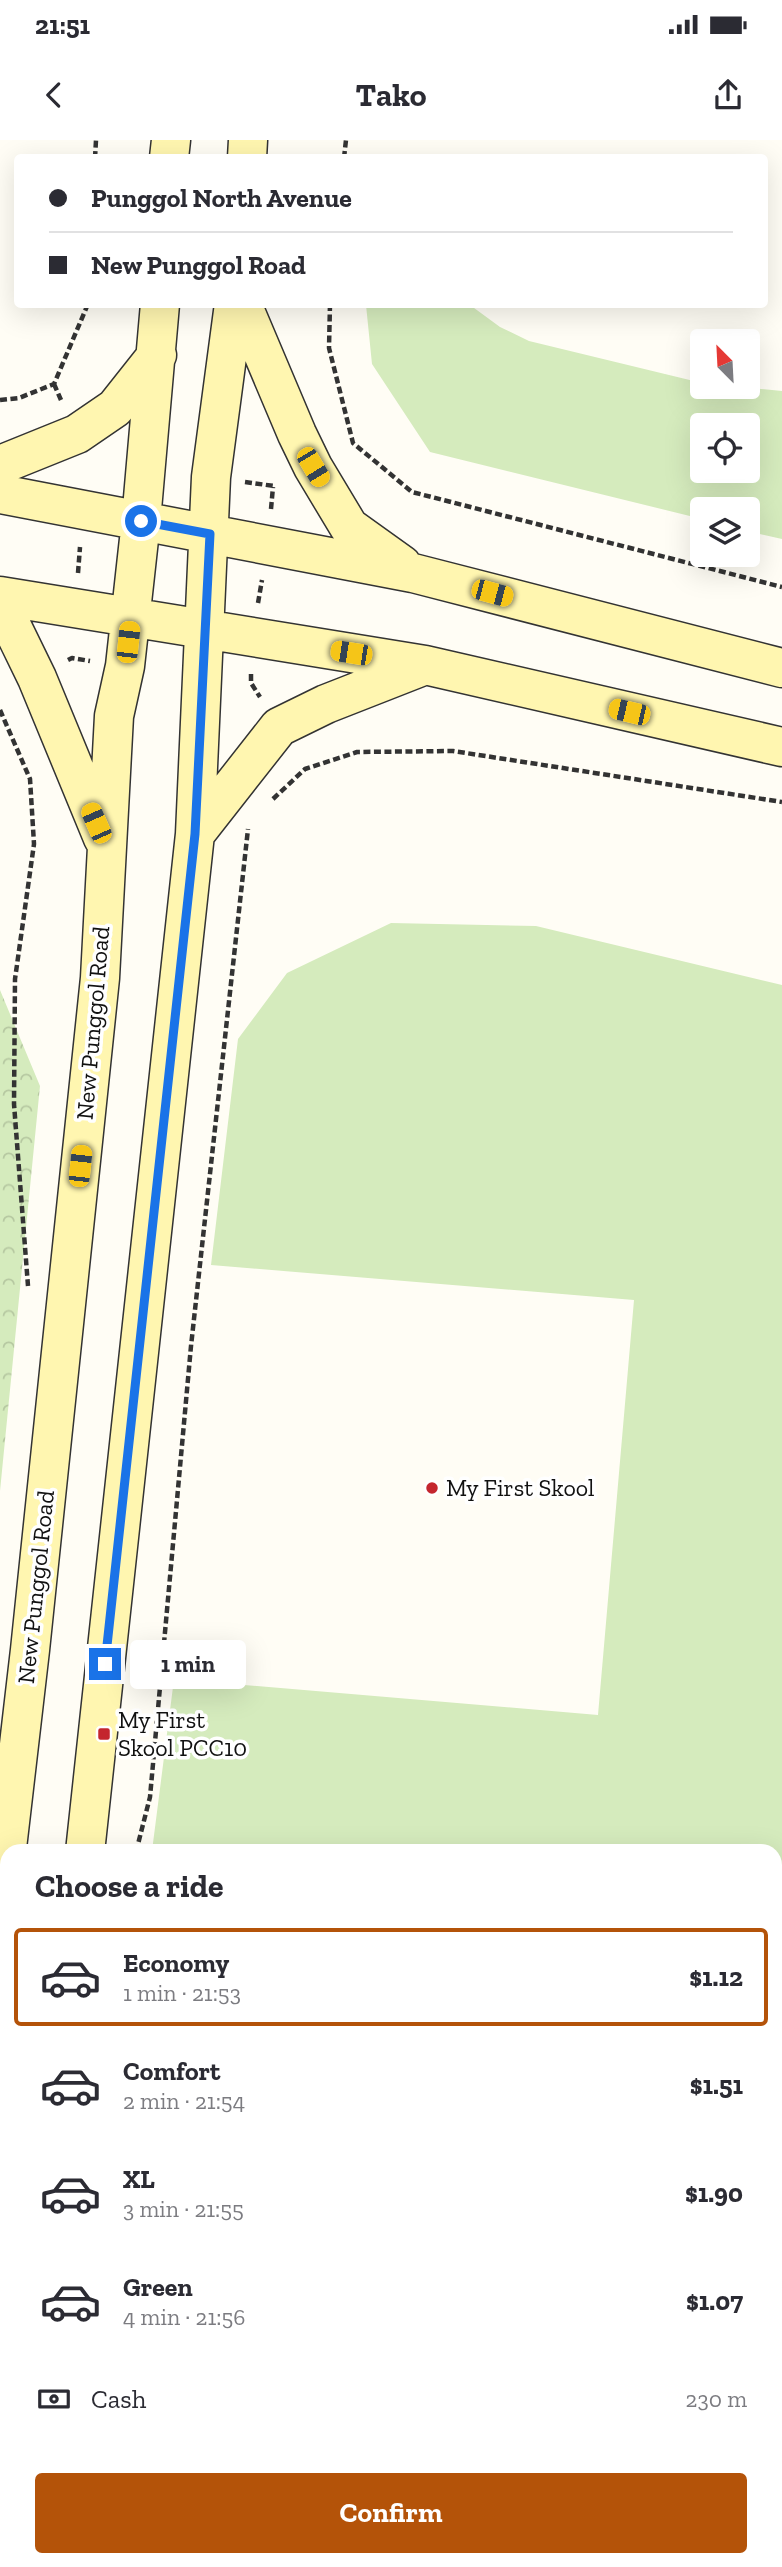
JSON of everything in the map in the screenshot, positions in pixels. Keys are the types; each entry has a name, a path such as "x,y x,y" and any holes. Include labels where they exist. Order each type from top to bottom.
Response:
{"main road":[{"name":"New Punggol Road","path":"7,1844 100,978 105,844 114,716 125,666 160,308"},
{"path":"86,1844 195,834 211,477 233,308"},
{"path":"244,308 302,445 349,527 414,573"},
{"path":"0,465 77,434 115,408 157,355"},
{"path":"0,494 414,573 782,668"},
{"path":"0,596 425,665 782,747"},
{"path":"0,602 37,678 105,844"},
{"path":"195,834 279,727 326,704 425,665"}],"path":[{"path":"0,400 19,398 54,384 86,308"},
{"path":"330,308 329,348 353,443 412,492 782,587"},
{"path":"251,683 252,637 268,545 273,487"},
{"path":"72,658 84,510"},
{"path":"0,710 30,779 34,844 15,993 14,1104 29,1296"},
{"path":"267,804 305,769 357,752 453,751 782,802"},
{"path":"138,1844 150,1797 191,1346 249,821"}],"green space":[{"path":"366,308 474,308 500,327 529,341 690,380 690,399 760,399 760,389 782,391 782,539 760,534 760,497 690,497 690,516 430,452 372,364"},
{"path":"391,923 536,926 782,985 782,1844 153,1844 174,1679 598,1715 634,1300 211,1265 238,1039 287,973"},
{"path":"0,990 40,1086 0,1491"}],"place":[{"name":"My First Skool","path":"432,1488"},
{"name":"My First Skool PCC10","path":"104,1734"}],"route":[{"path":"105,1664 195,834 210,534 141,521"}]}
